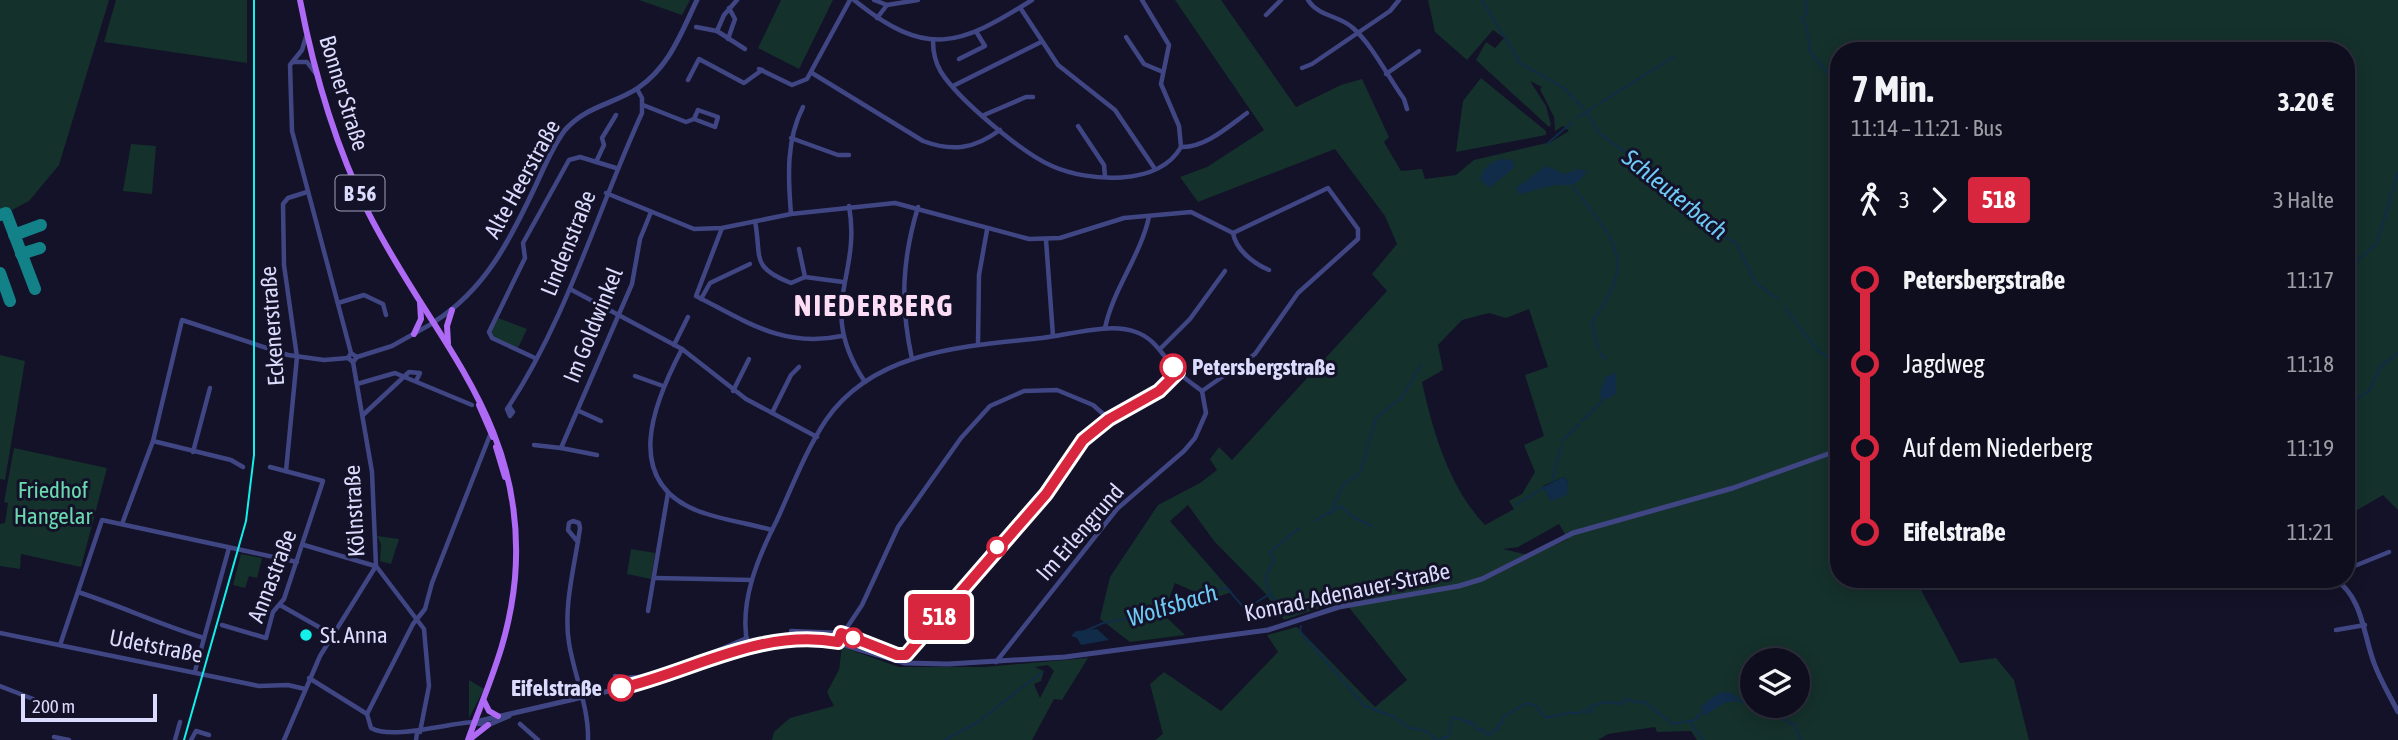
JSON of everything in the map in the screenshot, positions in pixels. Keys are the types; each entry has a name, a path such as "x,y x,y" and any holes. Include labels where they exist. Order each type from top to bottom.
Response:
{"main road":[{"name":"Bonner Straße","path":"300,0 318,77 337,138 368,211 419,300 467,374 498,438 508,473 516,544 512,608 503,652 468,740"},
{"path":"414,334 421,319 419,300"},
{"path":"448,345 447,326 452,310"},
{"name":"Bonner Straße","path":"467,374 491,432 510,492"},
{"path":"484,701 489,711 498,716"},
{"path":"468,740 488,724"}],"street":[{"name":"Alte Heerstraße","path":"434,322 477,287 498,257 563,133 593,107 637,89 664,66 697,0"},
{"path":"717,31 729,8 737,0"},
{"path":"688,80 699,59 744,83 761,70 792,85 802,82 812,73 852,0 894,29 933,41 976,33 1021,9 1032,0"},
{"path":"874,0 887,5 918,0"},
{"path":"933,41 937,65 953,86 1020,147 1055,167 1105,177 1155,169 1174,157 1181,147 1180,126 1162,90 1163,72 1169,59 1169,45 1142,0"},
{"path":"1266,15 1281,0"},
{"path":"1309,3 1319,0"},
{"path":"1302,68 1358,33 1399,0"},
{"path":"1309,3 1325,15 1344,21 1358,33 1407,109"},
{"path":"877,18 887,5"},
{"path":"728,39 735,19 729,8"},
{"path":"1021,9 1058,65 1115,110 1155,169"},
{"path":"696,27 717,31 745,49"},
{"path":"959,60 985,46 976,33"},
{"path":"290,65 302,50 307,34"},
{"path":"1126,37 1144,64 1163,72"},
{"path":"953,86 1041,42"},
{"path":"1386,74 1419,51"},
{"path":"290,65 302,59 318,77"},
{"name":"Kölnstraße","path":"284,740 309,678 376,566 372,472 357,384 292,131 290,65"},
{"path":"812,73 923,142 938,147 973,146 1000,130"},
{"path":"637,89 643,105 687,122 694,119 698,110 718,117 715,127 694,119"},
{"path":"984,115 1026,97 1033,97"},
{"name":"Lindenstraße","path":"509,406 570,289 643,105"},
{"path":"791,214 791,138 803,107"},
{"path":"1181,147 1192,146 1212,137 1247,113"},
{"path":"596,162 604,145 602,138 616,115"},
{"path":"1077,126 1104,165 1105,177"},
{"path":"791,138 838,155 849,155"},
{"path":"535,358 492,338 489,332 525,258 523,243 564,164 580,157 617,169"},
{"path":"748,647 752,580 772,530 817,437 841,401 865,382 912,359 978,344 1053,337 1105,328 1136,332 1160,349 1178,372 1202,391 1255,354 1298,292 1343,256 1360,233 1328,188 1233,233"},
{"name":"Eckenerstraße","path":"286,471 297,357 284,265 283,204 288,198 307,192"},
{"path":"606,193 694,229 722,228 791,214 895,202 987,230 1046,240 1074,235 1114,220 1191,212 1233,233 1237,246 1258,265 1269,270"},
{"path":"849,206 852,235 843,282 842,337 865,382"},
{"path":"912,359 903,311 902,275 918,207"},
{"name":"Im Goldwinkel","path":"561,448 632,284 640,239 651,212"},
{"path":"1105,328 1108,311 1130,267 1149,218"},
{"path":"755,220 760,260 765,271 791,283 805,277 843,282"},
{"path":"722,228 696,296 784,338 813,341 842,337"},
{"path":"978,344 979,275 987,230"},
{"path":"1046,240 1053,337"},
{"path":"799,249 805,277"},
{"path":"701,299 710,283 750,264"},
{"path":"1160,349 1190,319 1225,271"},
{"path":"570,289 682,349 733,391 817,437"},
{"path":"338,303 364,295 383,304 386,315"},
{"path":"674,345 688,317"},
{"path":"122,524 153,441 180,322 185,319 297,357 352,357 392,346 434,322"},
{"path":"682,349 663,386 653,423 650,459 657,479 668,493 695,510 772,530"},
{"path":"733,391 749,359"},
{"path":"772,413 799,367"},
{"path":"362,416 409,372 420,373 416,381 472,405"},
{"path":"790,631 841,633 897,655 910,652 997,547 1046,494 1083,440 1109,419 1159,391 1178,372"},
{"path":"357,384 395,373 404,376"},
{"path":"635,376 663,386"},
{"path":"193,452 210,388"},
{"path":"838,642 841,633 862,606 898,527 961,438 990,406 1024,391 1057,390 1093,405 1109,419"},
{"name":"Im Erlengrund","path":"996,662 1116,509 1184,452 1195,438 1206,413 1202,391"},
{"name":"Im Goldwinkel","path":"579,411 601,421"},
{"path":"488,724 475,722 378,736 370,726 367,714 425,609 432,583 491,432"},
{"path":"153,441 231,460 243,467"},
{"path":"534,445 597,455"},
{"path":"482,458 492,452 499,457"},
{"name":"Konrad-Adenauer-Straße","path":"475,722 663,678 748,647 799,638 838,642 905,663 996,662 1106,652 1268,630 1339,607 1459,586 1486,577 1573,533 1733,488 1830,453"},
{"path":"270,467 286,471"},
{"name":"Annastraße","path":"222,625 264,639 273,612 280,605 323,481 286,471"},
{"path":"648,611 668,493"},
{"path":"60,645 102,520 297,562"},
{"path":"578,542 568,629 588,740"},
{"path":"303,545 376,566 424,629 429,686 416,740"},
{"path":"195,671 229,548"},
{"path":"2355,566 2389,552"},
{"path":"654,578 752,580"},
{"path":"2345,588 2364,625 2373,662 2398,712"},
{"path":"78,592 127,608 159,624 204,638"},
{"path":"280,605 333,635"},
{"path":"2336,630 2364,625"},
{"name":"Udetstraße","path":"0,633 259,686 288,685 305,689"},
{"path":"615,676 626,679 653,673 747,638"},
{"path":"309,678 367,714"},
{"path":"0,686 33,699 37,705"},
{"name":"Konrad-Adenauer-Straße","path":"488,724 518,711"},
{"path":"175,740 180,722"},
{"path":"520,724 537,740"},
{"path":"191,740 196,731 209,735"},
{"path":"54,737 69,740"}],"green space":[{"path":"0,0 109,0 59,165 29,201 12,210 10,208 0,211"},
{"path":"116,0 247,0 247,63 104,42"},
{"path":"639,0 690,0 682,15"},
{"path":"781,0 833,0 799,69 758,48"},
{"path":"1175,0 1221,0 1296,107 1341,85 1362,79 1389,137 1384,142 1401,171 1422,169 1425,179 1456,175 1474,160 1551,142 1569,131 1563,126 1555,131 1554,117 1540,89 1542,87 1530,81 1546,106 1551,125 1549,127 1476,60 1486,42 1495,48 1504,38 1493,30 1467,60 1435,32 1428,0 2398,0 2398,510 2383,495 2355,511 2355,42 1830,42 1830,588 1921,588 1960,663 1996,658 2014,680 2029,740 1697,740 1691,731 1657,732 1655,727 1608,734 1598,740 1155,740 1163,734 1150,684 1164,672 1221,711 1278,652 1267,635 1297,627 1375,707 1407,680 1343,600 1284,620 1265,593 1214,541 1188,505 1170,521 1232,592 1211,599 1175,583 1163,614 1185,635 1130,642 1100,619 1110,577 1158,505 1200,483 1217,470 1210,459 1219,447 1232,460 1387,291 1372,274 1397,244 1385,216 1335,149 1198,202 1180,177 1207,167 1264,130","holes":["1529,309 1548,367 1525,375 1544,436 1524,445 1535,472 1522,494 1509,501 1514,509 1485,525 1462,494 1444,458 1422,382 1443,370 1438,345 1462,320 1489,313 1506,318","1563,477 1568,481 1551,501 1543,486","1559,524 1568,539 1532,556 1503,549 1518,547"]},
{"path":"1481,78 1546,131 1546,135 1456,152 1463,101"},
{"path":"131,144 156,146 152,194 123,191"},
{"path":"498,318 527,329 518,348 493,337 491,332"},
{"path":"0,355 25,361 5,480 0,479"},
{"name":"Friedhof Hangelar","path":"14,448 107,468 81,567 21,554 20,569 0,566 0,524 5,523 8,503 4,502"},
{"path":"377,536 399,539 391,564 380,561 381,544"},
{"path":"631,549 655,553 651,579 627,574"},
{"path":"241,554 262,558 257,578 249,576 245,588 233,585"},
{"path":"842,647 899,667 985,667 1088,658 1062,700 1054,699 1032,740 772,740 774,732 790,718 834,706 827,692 839,670","holes":["1048,665 1054,671 1040,698 1034,684 1041,681 1044,671 1035,667"]},
{"path":"469,680 484,689 469,718"}],"water":[{"path":"1502,159 1512,160 1515,167 1489,188 1480,179 1488,166"},
{"path":"1546,166 1565,174 1578,169 1587,171 1573,184 1554,185 1519,194 1516,188"},
{"path":"1616,373 1616,394 1602,401 1600,393 1606,376"},
{"path":"1563,477 1568,481 1567,495 1551,501 1543,487"},
{"path":"1097,629 1109,640 1081,645 1077,638 1071,636 1076,631"},
{"path":"1719,693 1736,695 1740,701 1726,702 1704,716 1701,706"}],"waterway":[{"name":"Schleuterbach","path":"1482,0 1520,63 1564,88 1584,109"},
{"path":"1805,0 1807,12 1802,19 1807,26 1810,52 1830,75"},
{"path":"1600,103 1675,56"},
{"name":"Schleuterbach","path":"1577,118 1597,105"},
{"name":"Schleuterbach","path":"1587,113 1592,121"},
{"path":"1547,144 1572,122"},
{"name":"Schleuterbach","path":"1593,123 1599,133 1672,187 1708,227 1736,243 1756,283 1778,299"},
{"path":"2355,263 2377,243 2398,172"},
{"path":"1573,186 1600,222 1616,251 1615,282 1592,322 1598,350"},
{"name":"Schleuterbach","path":"1785,308 1818,351 1830,358"},
{"path":"1600,353 1606,359"},
{"path":"2355,400 2370,390 2380,367 2398,353"},
{"path":"1330,514 1344,484 1360,473 1376,418 1402,397 1421,365"},
{"path":"1582,421 1602,401"},
{"path":"1562,441 1579,424"},
{"path":"1552,481 1561,446"},
{"path":"1515,505 1545,487"},
{"path":"1314,521 1341,506 1353,517 1372,526"},
{"path":"1270,593 1265,577 1274,560 1270,552 1299,528"},
{"name":"Wolfsbach","path":"1085,631 1103,623 1164,612 1226,587 1245,609 1270,594 1291,615"},
{"name":"Wolfsbach","path":"1301,626 1300,632 1365,706 1394,717 1409,728 1428,732 1435,740"},
{"name":"Wolfsbach","path":"945,740 978,722 1042,672"},
{"name":"Wolfsbach","path":"1438,740 1449,736 1452,717 1466,721 1469,725 1471,721 1478,731 1483,729 1489,736 1492,731 1499,729 1497,724 1502,723 1504,716 1527,703 1536,706 1545,717 1579,714 1585,709 1588,713 1592,711 1589,707 1605,702 1623,704 1626,699 1638,703 1643,701 1673,724 1695,720 1701,713"},
{"name":"Wolfsbach","path":"1784,718 1795,724 1800,740"},
{"path":"1689,721 1703,740"}],"taxiway":[{"path":"0,215 6,213 35,289"},
{"path":"14,235 41,225"},
{"path":"21,254 40,248"},
{"path":"0,273 10,301"}],"tram line":[{"path":"184,740 246,521 254,455 254,0"}],"bus line":[{"name":"518","path":"621,688 663,678 748,647 799,638 838,642 841,633 897,655 906,655 997,547 1046,494 1083,440 1109,419 1159,391 1178,372 1173,367"}],"place":[{"name":"Petersbergstraße","path":"1173,367"},
{"name":"St. Anna","path":"306,635"},
{"name":"Eifelstraße","path":"621,688"}],"district":[{"name":"NIEDERBERG","path":"874,305"}]}
